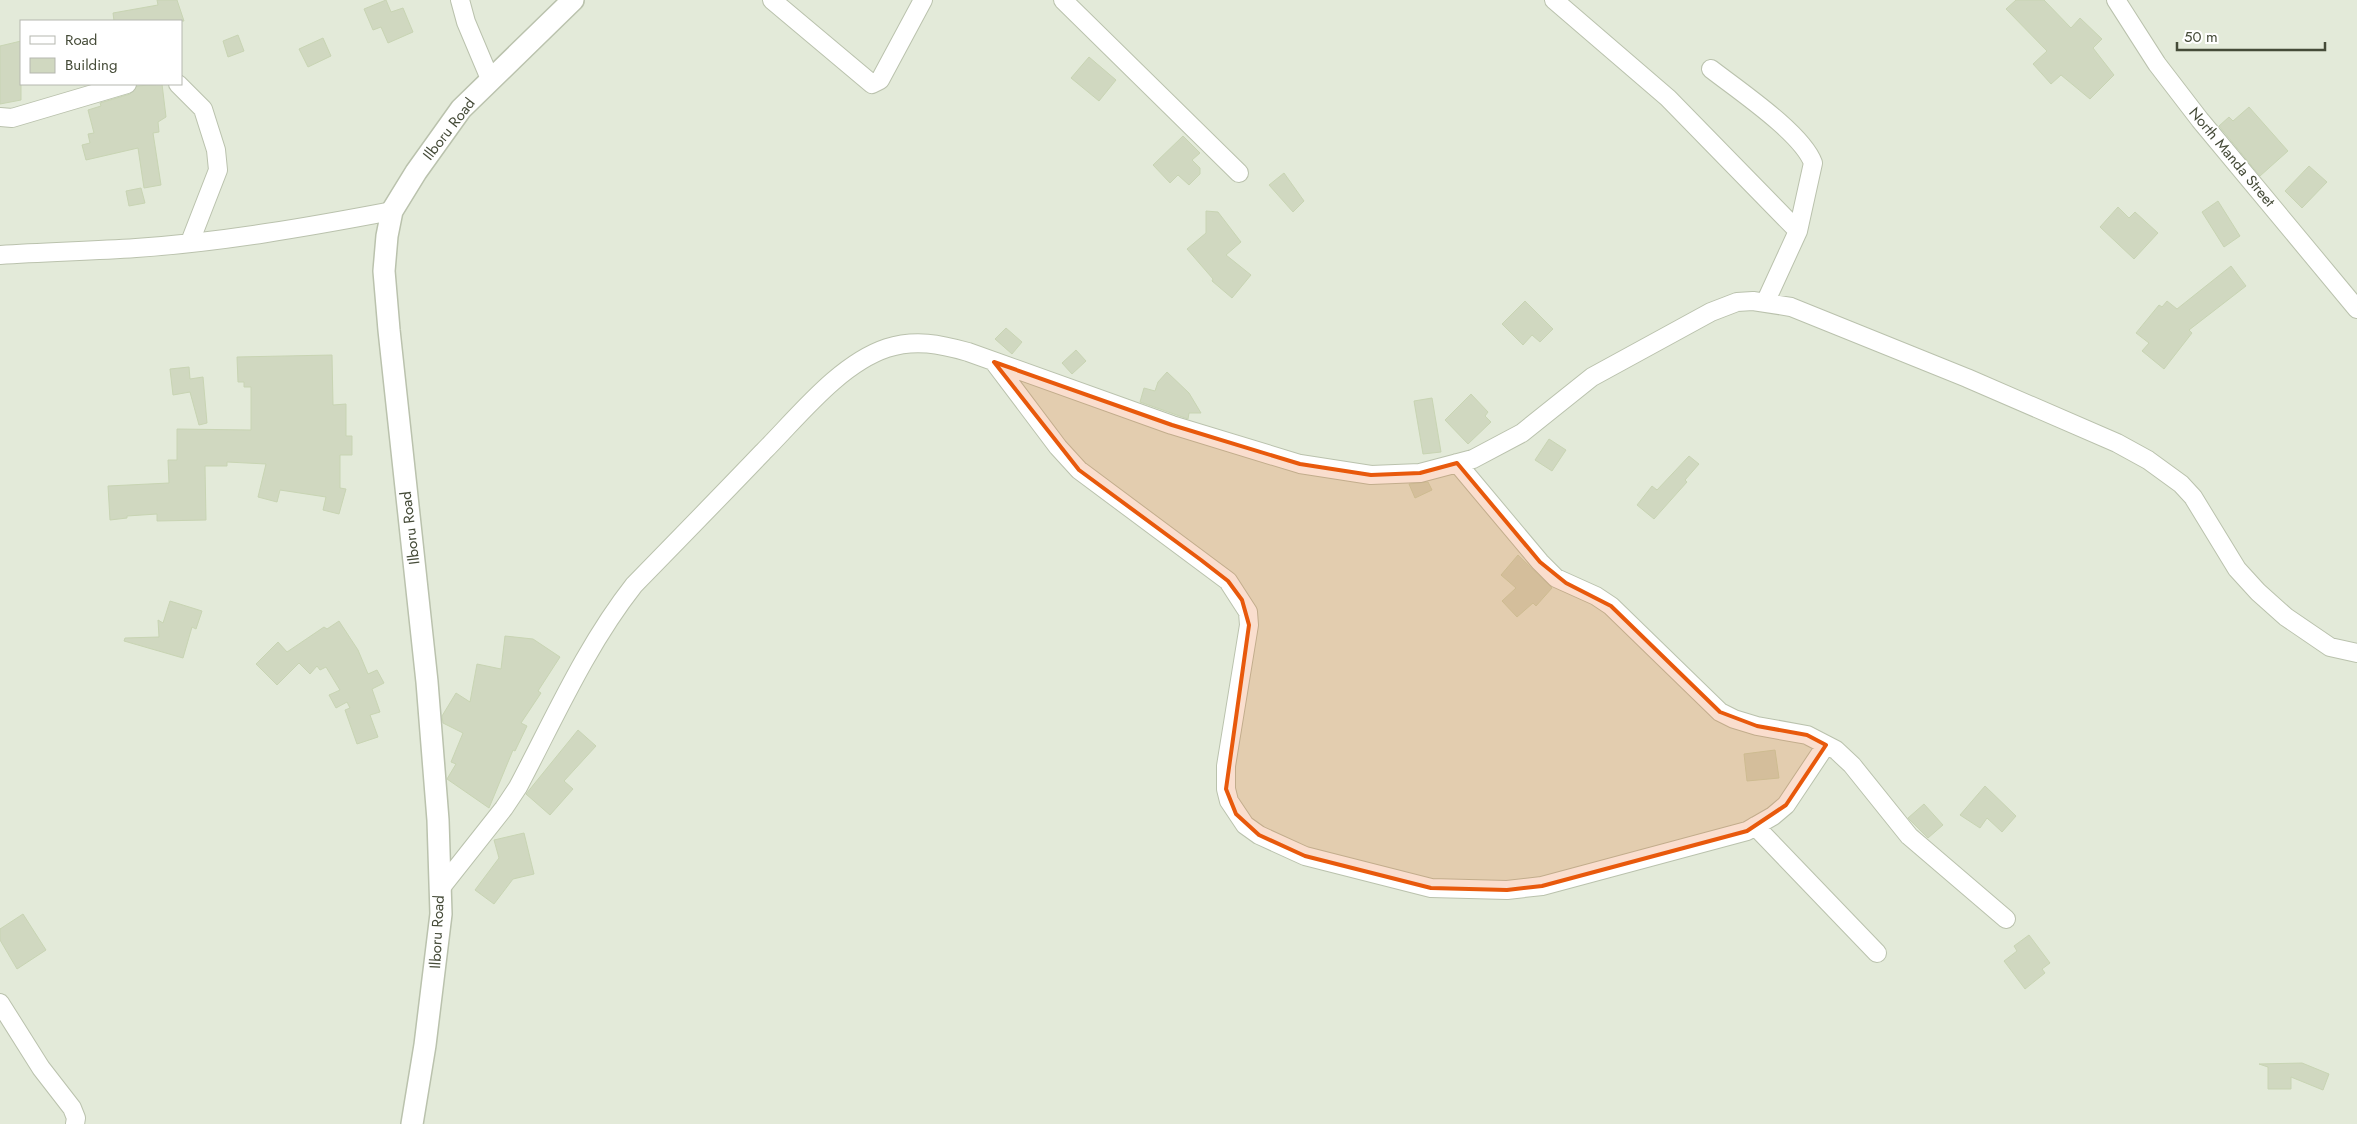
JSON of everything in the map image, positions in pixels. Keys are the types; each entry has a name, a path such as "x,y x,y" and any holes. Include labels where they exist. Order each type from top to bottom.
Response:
{"street":[{"path":"460,0 466,22 490,80"},
{"name":"Ilboru Road","path":"412,1124 435,975 441,914 438,820 426,682 386,291 387,236 392,211 416,172 461,109 573,0"},
{"path":"772,0 872,84 880,80 923,0"},
{"path":"1063,0 1239,173"},
{"path":"1554,0 1668,98 1798,231"},
{"name":"North Manda Street","path":"2116,0 2157,64 2200,120 2357,309"},
{"path":"1711,69 1758,105 1809,154 1813,163 1798,231 1765,303"},
{"path":"0,117 12,118 123,85"},
{"path":"179,85 203,109 216,150 218,170 190,242"},
{"path":"0,255 138,248 339,221 392,211"},
{"path":"440,889 504,808 518,787 578,673 614,611 634,586 827,387 864,358 887,348 912,342 936,343 1172,425 1300,464 1371,475 1420,473 1473,459 1522,432 1592,377 1711,312 1737,302 1765,303 1791,307 2117,443 2148,460 2181,484 2192,497 2238,569 2258,592 2286,617 2330,647 2357,653"},
{"path":"994,362 1058,447 1079,470 1221,576 1242,600 1248,612 1249,625 1226,766 1226,789 1236,814 1245,825 1259,835 1305,856 1431,888 1507,890 1542,886 1747,830 1773,816 1786,804 1826,745"},
{"path":"1457,463 1540,562 1561,580 1596,596 1612,606 1720,712 1734,720 1749,724 1807,735 1836,750 1852,766 1909,836 2006,919"},
{"path":"1755,826 1878,952"},
{"path":"0,1003 41,1068 72,1108 76,1118 75,1124"}],"highlighted area":[{"path":"994,362 1172,425 1300,464 1371,475 1420,473 1457,463 1540,562 1566,583 1611,606 1720,712 1757,726 1807,735 1826,745 1786,805 1747,831 1542,886 1507,890 1431,888 1305,856 1259,835 1236,814 1226,789 1249,625 1242,600 1228,581 1079,470"}],"shaded area":[{"path":"0,0 2357,0 2357,1124 0,1124"}],"building":[{"path":"157,0 177,0 184,21 114,20 113,13 158,5"},
{"path":"386,0 391,12 403,8 413,32 388,43 381,27 373,30 364,9"},
{"path":"2016,0 2044,0 2071,28 2080,18 2102,39 2093,48 2114,75 2090,99 2061,75 2051,84 2033,64 2047,51 2006,9"},
{"path":"238,35 244,51 228,57 223,41"},
{"path":"323,38 331,56 308,67 299,49"},
{"path":"20,41 21,100 0,104 0,46"},
{"path":"1089,57 1116,80 1099,101 1071,78"},
{"path":"162,85 166,117 158,122 159,132 153,133 161,185 144,188 138,148 86,160 82,145 90,143 88,134 94,133 88,110 101,106 100,103 130,94 137,86"},
{"path":"2249,107 2288,151 2260,176 2219,126 2229,117 2233,121"},
{"path":"1183,136 1200,153 1192,160 1200,168 1200,174 1189,185 1178,175 1170,183 1153,165"},
{"path":"2309,166 2327,182 2302,208 2285,191"},
{"path":"1284,173 1304,201 1293,212 1269,185"},
{"path":"141,188 145,203 129,206 126,191"},
{"path":"2218,201 2240,236 2224,247 2202,212"},
{"path":"2118,207 2129,218 2135,212 2158,233 2134,259 2100,227"},
{"path":"1206,211 1218,212 1241,242 1226,255 1251,275 1232,298 1212,281 1213,279 1187,249 1206,233"},
{"path":"2231,266 2246,286 2189,330 2192,333 2164,369 2142,351 2149,343 2136,333 2159,305 2162,307 2167,301 2177,309"},
{"path":"1525,301 1553,329 1540,342 1532,335 1523,345 1502,324"},
{"path":"1006,328 1022,342 1012,354 995,339"},
{"path":"1076,350 1086,361 1072,374 1062,363"},
{"path":"332,355 333,405 346,404 346,436 352,436 352,455 340,455 340,488 346,489 339,514 323,510 326,497 280,490 277,502 258,497 266,464 227,462 227,466 205,466 206,520 157,521 157,514 127,516 127,518 110,520 108,486 169,483 168,460 177,460 177,429 251,430 251,387 244,387 244,382 238,382 237,357"},
{"path":"189,367 190,379 203,377 207,423 199,425 190,392 173,395 170,369"},
{"path":"1167,372 1189,393 1201,413 1189,413 1188,419 1140,402 1144,388 1155,391 1158,382"},
{"path":"1471,394 1488,412 1485,416 1491,422 1468,444 1445,420"},
{"path":"1432,398 1441,452 1423,454 1414,401"},
{"path":"1549,439 1566,450 1552,471 1535,460"},
{"path":"1689,456 1699,464 1685,480 1687,482 1654,519 1637,505 1652,486 1657,490"},
{"path":"1428,482 1432,490 1415,498 1409,484"},
{"path":"1518,555 1552,588 1536,606 1533,603 1517,617 1502,601 1516,588 1501,575"},
{"path":"170,601 202,611 196,629 192,627 183,658 124,641 125,638 159,637 158,620 163,623"},
{"path":"339,621 358,650 368,674 377,670 384,683 372,689 380,712 370,715 378,737 357,744 345,710 350,708 347,702 336,708 329,695 340,690 326,667 320,670 317,666 310,674 299,663 277,685 256,664 278,642 287,652 324,627 327,629"},
{"path":"505,636 533,639 560,657 538,691 541,693 521,723 527,726 515,751 513,750 489,808 447,779 456,764 451,762 463,733 443,723 442,716 456,693 470,702 477,664 501,669"},
{"path":"578,730 596,746 564,781 573,789 550,815 526,794"},
{"path":"1775,750 1779,778 1747,781 1744,754"},
{"path":"1985,786 2016,816 2002,832 1987,818 1980,828 1960,815"},
{"path":"1924,804 1943,825 1928,838 1908,818"},
{"path":"524,833 534,874 513,879 494,904 475,890 499,858 494,840"},
{"path":"23,914 46,950 17,969 0,940 0,929"},
{"path":"2029,935 2050,963 2042,969 2045,973 2025,989 2004,961 2017,951 2014,946"},
{"path":"2302,1063 2329,1074 2323,1090 2291,1077 2291,1089 2268,1089 2268,1067 2259,1064"}]}
